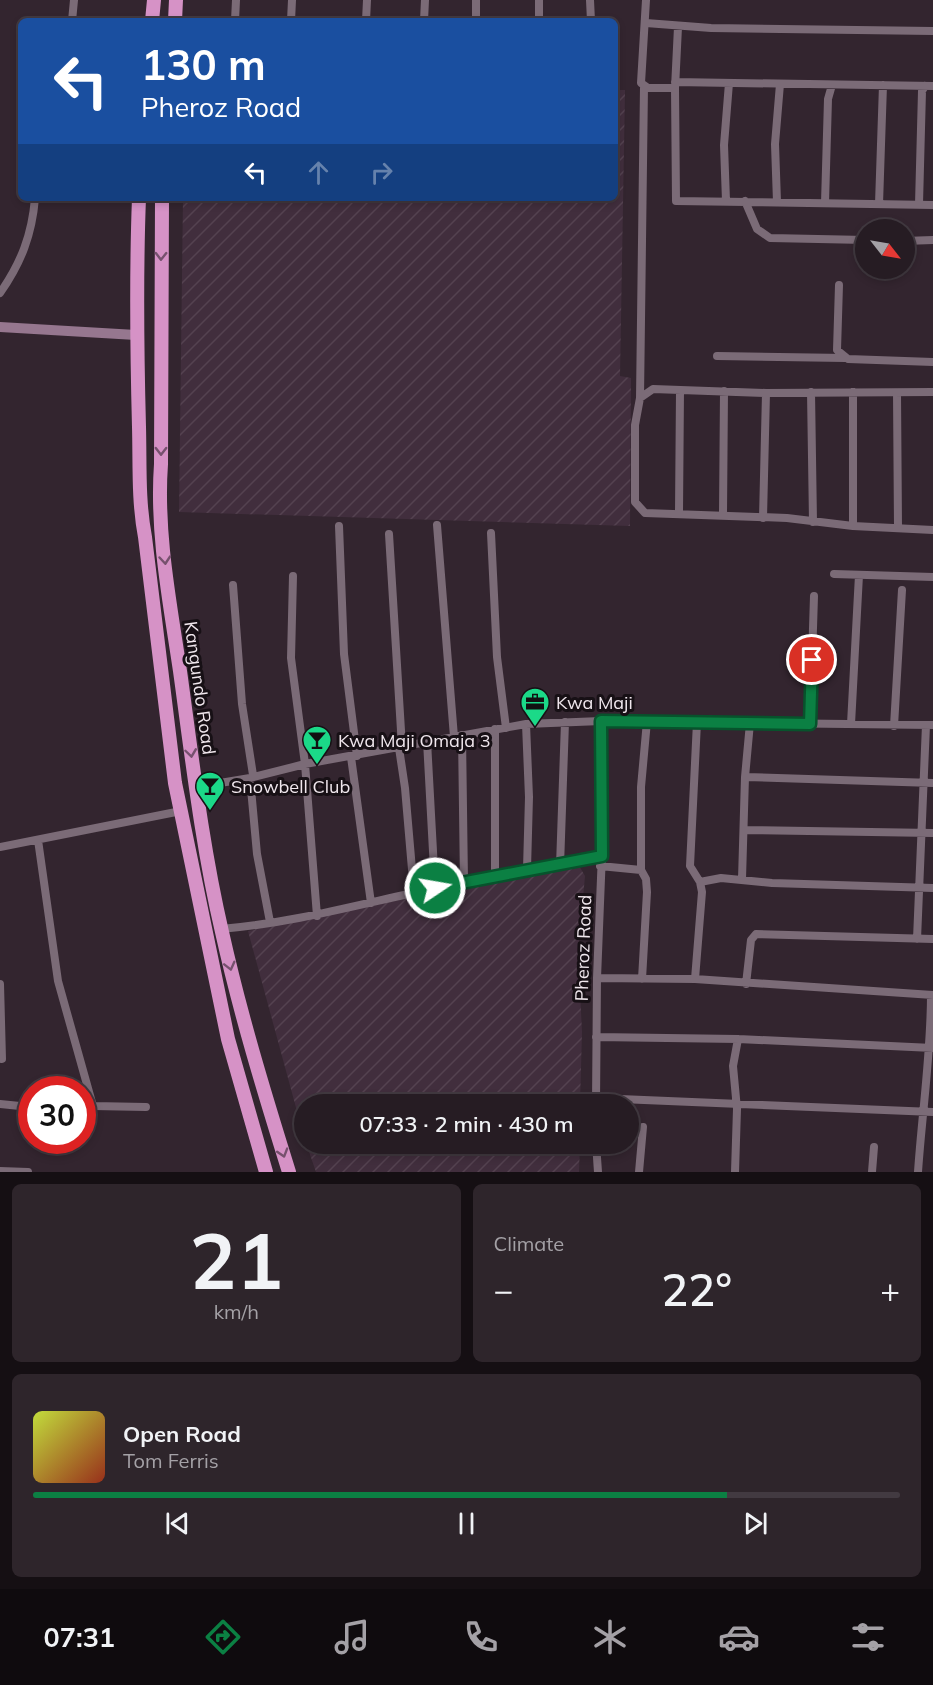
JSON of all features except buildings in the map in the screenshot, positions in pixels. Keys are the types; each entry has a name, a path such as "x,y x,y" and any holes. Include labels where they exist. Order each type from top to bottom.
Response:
{"highway":[{"path":"152,18 154,0"},
{"path":"175,18 176,0"},
{"name":"Kangundo Road","path":"139,201 136,335 140,471 138,503 145,537 171,755 181,811 228,1039 266,1172"},
{"name":"Kangundo Road","path":"162,201 161,464 158,502 196,787 221,929 256,1068 289,1172"}],"main road":[{"path":"0,327 136,335"}],"street":[{"path":"72,18 74,0"},
{"path":"235,18 236,0"},
{"path":"291,18 292,0"},
{"path":"366,18 367,0"},
{"path":"424,18 425,0"},
{"path":"476,0 476,18"},
{"path":"539,0 539,18"},
{"path":"590,0 591,18"},
{"path":"646,0 646,23 641,63 644,86 635,502 645,513 723,514 853,526 933,530"},
{"path":"646,23 678,27 933,31"},
{"path":"678,27 675,85 675,200 933,205"},
{"path":"644,86 729,83 929,86"},
{"path":"726,201 724,145 729,83"},
{"path":"777,202 775,144 780,84"},
{"path":"825,203 828,99 832,85"},
{"path":"879,204 883,85"},
{"path":"919,204 922,91 929,86"},
{"path":"0,293 18,267 27,243 34,201"},
{"path":"745,201 757,229 770,238 855,240"},
{"path":"915,240 933,240"},
{"path":"839,285 837,350 845,358"},
{"path":"717,356 933,362"},
{"path":"639,398 653,389 766,393 933,392"},
{"path":"679,513 680,391"},
{"path":"723,514 724,391"},
{"path":"811,392 813,522"},
{"path":"853,392 853,526"},
{"path":"763,518 766,393"},
{"path":"897,393 898,527"},
{"path":"437,525 458,736 464,882"},
{"path":"339,526 344,654 371,903"},
{"path":"389,534 400,748 413,881 417,892"},
{"path":"491,534 497,657 506,728"},
{"path":"834,574 933,577"},
{"path":"851,724 859,575"},
{"path":"293,576 291,658 305,764 317,916"},
{"path":"233,585 257,854 270,922"},
{"path":"894,726 902,590"},
{"path":"810,724 814,596"},
{"name":"Pheroz Road","path":"596,1094 597,978 602,856 601,721"},
{"path":"196,787 305,764 354,757 427,741 526,724 647,721 930,725 922,783 918,939"},
{"path":"642,979 647,892 646,879 641,870 641,787 647,721"},
{"path":"560,866 564,722"},
{"path":"695,979 702,892 700,882 690,866 697,722"},
{"path":"742,879 745,777 750,723"},
{"path":"526,724 529,797 527,869"},
{"path":"495,729 495,876"},
{"path":"427,741 435,888"},
{"path":"745,777 933,783"},
{"path":"0,847 181,811"},
{"path":"744,830 933,833"},
{"path":"38,840 58,981 93,1106 146,1107"},
{"path":"221,929 247,928 270,922 317,916 435,888 527,869 560,866 602,856"},
{"path":"600,866 641,870"},
{"path":"700,882 721,878 772,883 933,888"},
{"path":"746,984 751,940 756,934 933,939"},
{"path":"597,978 695,979 932,995 932,1048 922,1111 918,1172"},
{"path":"0,984 2,1059"},
{"path":"596,1037 738,1039 932,1048"},
{"path":"735,1172 736,1105 733,1066 738,1039"},
{"path":"639,1102 933,1112"},
{"path":"0,1104 18,1106"},
{"path":"639,1172 643,1127"},
{"path":"872,1172 874,1148"},
{"path":"597,1154 598,1172"},
{"path":"0,1171 28,1172"}],"shaded area":[{"path":"618,90 625,90 620,376 631,378 630,526 179,512 183,201 618,201"},
{"path":"578,864 585,876 578,952 582,1032 580,1094 294,1094 294,1100 248,931"},
{"path":"310,1154 580,1154 579,1172 316,1172"}],"place":[{"name":"Kwa Maji","path":"535,728"},
{"name":"Kwa Maji Omaja 3","path":"317,766"},
{"name":"Snowbell Club","path":"210,812"}],"route":[{"path":"435,888 527,869 560,866 602,856 601,721 810,724 812,660"}]}
